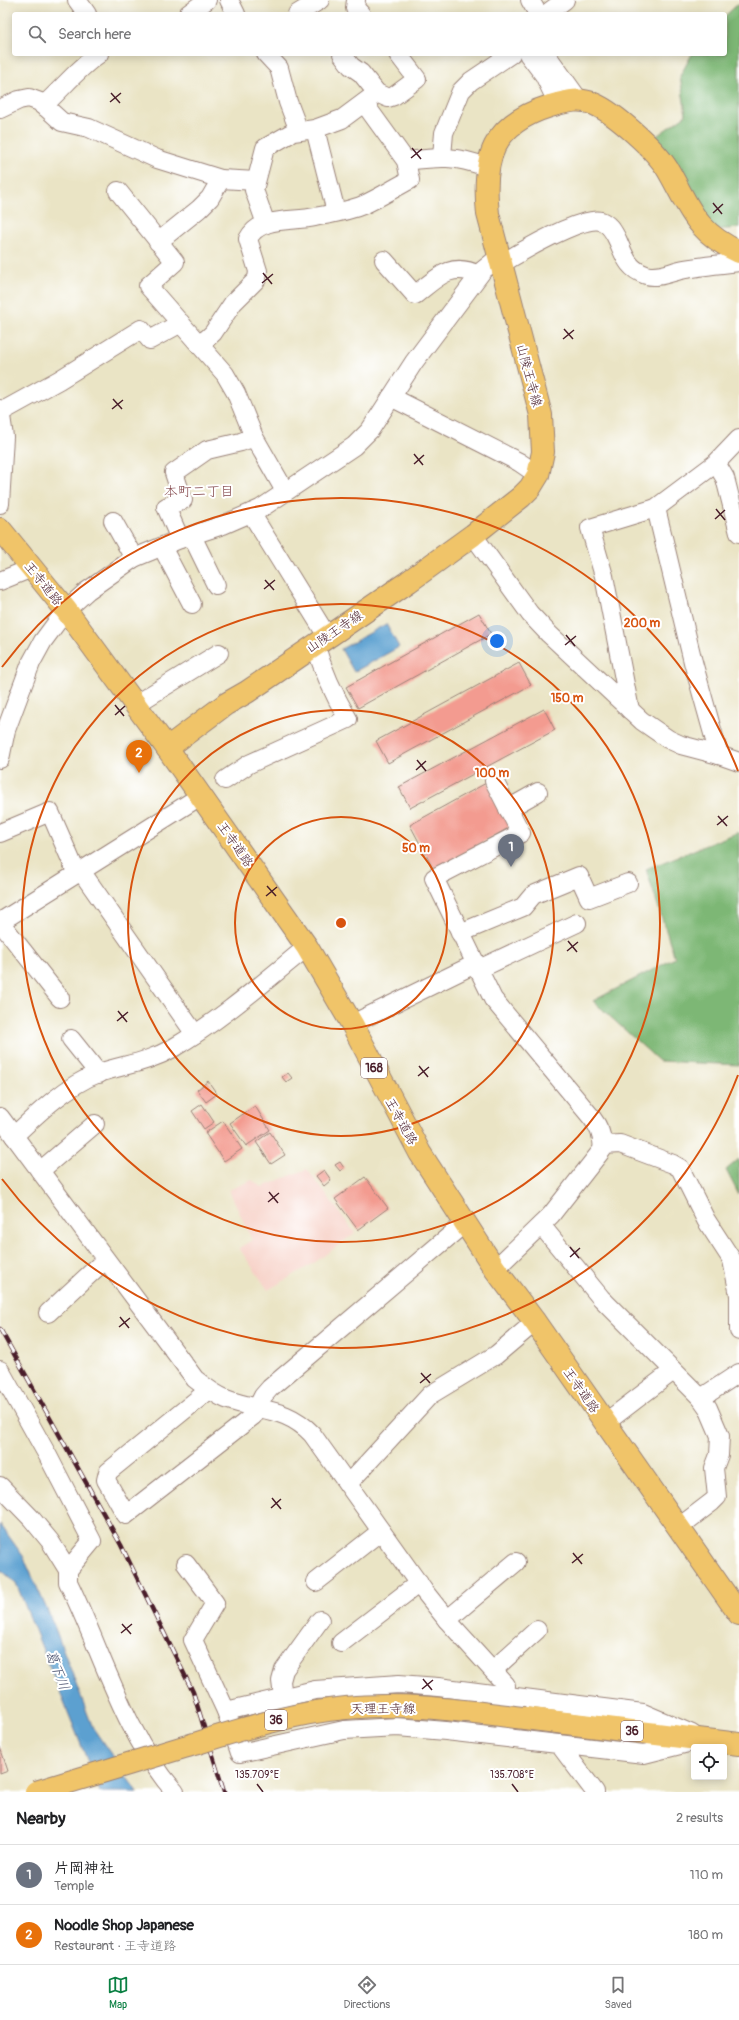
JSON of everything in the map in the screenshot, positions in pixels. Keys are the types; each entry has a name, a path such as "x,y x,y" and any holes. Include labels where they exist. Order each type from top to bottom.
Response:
{"main road":[{"name":"山陵王寺線","path":"167,748 226,704 247,692 408,582 473,535 521,497 530,488 538,475 543,452 541,415 488,214 485,189 486,166 493,148 501,136 515,123 529,114 558,104 579,100 594,104 605,110 652,148 668,169 688,208 698,223 727,247 739,252"},
{"name":"王寺道路","path":"0,529 66,610 136,704 307,947 352,1024 420,1153 466,1222 495,1270 535,1322 739,1614"},
{"name":"天理王寺線","path":"36,1792 256,1725 297,1715 346,1708 393,1706 463,1710 739,1744"}],"street":[{"path":"77,0 86,12"},
{"path":"191,12 207,0"},
{"path":"229,0 235,12"},
{"path":"356,0 355,8 359,12"},
{"path":"530,0 537,12"},
{"path":"549,12 565,0"},
{"path":"302,12 317,6"},
{"path":"44,106 64,87 85,63 97,56"},
{"path":"268,56 279,68 288,102 307,130 336,212"},
{"path":"200,345 213,333 232,304 257,279 258,271 248,239 252,231 266,224 315,217 362,205 410,180 406,161 371,98 361,73 351,66 344,56"},
{"path":"266,224 254,190 265,148 293,132 307,130 342,119 371,98 388,98 394,96 416,79 399,56"},
{"path":"442,156 444,132 461,90 471,81 509,56"},
{"path":"530,56 544,75 558,104"},
{"path":"547,56 579,100"},
{"path":"2,104 29,98 44,106 62,122 89,128 157,159 221,178 256,181"},
{"path":"406,161 442,156 465,159 486,166"},
{"path":"158,242 199,209 210,198 221,178"},
{"path":"118,190 175,262 148,286 225,374 236,393 254,437 285,491"},
{"path":"0,759 6,730 31,663 47,635 66,610 87,591 134,558 251,513 354,446 370,430 414,362 482,270 500,260 577,225 598,221 608,225 613,231 626,261 632,267 647,275 661,275 683,269 739,262"},
{"path":"384,260 415,295 442,274 453,270 467,270 478,275"},
{"path":"0,504 4,437 0,411 59,380 141,329 150,340 181,323"},
{"path":"391,397 519,462 538,475"},
{"path":"216,585 166,507 183,500 174,473 207,450 241,442 254,437"},
{"path":"630,710 604,576 590,528 656,508 716,463 739,439"},
{"path":"716,463 725,478 739,533"},
{"path":"656,508 693,662 719,755"},
{"path":"225,780 249,764 348,719 325,675 321,640 251,513"},
{"path":"113,521 134,558"},
{"path":"473,535 530,614 549,634 642,721 668,740 739,762"},
{"path":"162,547 192,604"},
{"path":"0,581 32,568"},
{"path":"136,704 219,653"},
{"path":"494,781 521,833 434,878 476,967 493,999 507,1018 596,1124 601,1135 603,1145 602,1150 541,1225 495,1270"},
{"path":"508,809 538,792"},
{"path":"60,998 0,922 202,796"},
{"path":"0,833 50,812 79,873 195,1034"},
{"path":"460,933 523,907 533,895 579,876 589,898 628,883"},
{"path":"352,1024 476,967 577,924"},
{"path":"14,1136 34,1117 84,1080 99,1074 151,1060 195,1034 307,947"},
{"path":"71,1039 99,1074"},
{"path":"0,1117 181,1363 195,1379 226,1399 258,1406 289,1416 303,1424 312,1434 447,1620 506,1685 507,1695 504,1737"},
{"path":"40,1171 95,1124"},
{"path":"603,1145 620,1144 680,1168 706,1220 732,1260 739,1296 739,1331"},
{"path":"210,1390 108,1472 106,1480 126,1515 253,1416 263,1396 270,1388 466,1222"},
{"path":"541,1225 601,1298 700,1398 716,1424 720,1436 719,1455 714,1468 717,1497 678,1528"},
{"path":"48,1314 105,1260"},
{"path":"348,1484 430,1395 496,1355 535,1322"},
{"path":"0,1370 48,1456 92,1541 68,1570"},
{"path":"605,1423 673,1371"},
{"path":"700,1398 739,1372"},
{"path":"0,1486 36,1524 68,1570 68,1582 130,1722 162,1778 175,1792"},
{"path":"316,1582 381,1531"},
{"path":"447,1620 516,1562"},
{"path":"186,1564 215,1603 193,1640 226,1711 240,1753 344,1730 397,1727 504,1737 644,1754 703,1739"},
{"path":"341,1643 419,1583"},
{"path":"283,1697 281,1681 284,1670 320,1620"},
{"path":"493,1670 537,1630"},
{"path":"226,1711 283,1697 328,1689 399,1684 507,1695 643,1713 703,1739"},
{"path":"559,1744 595,1792"}],"shaded area":[{"path":"307,1169 355,1233 314,1263 268,1290 239,1248 252,1240 229,1190 252,1180 262,1187"}],"green space":[{"path":"739,3 739,228 714,230 651,140 686,115 680,76 691,56 727,56 727,14"},
{"path":"739,832 739,1065 659,1061 593,1001 675,958 646,869"},
{"path":"739,1159 739,1195 726,1170"}],"water":[{"path":"386,624 399,647 354,672 341,649"},
{"name":"葛下川","path":"0,1524 23,1556 53,1623 93,1728 137,1792 100,1792 16,1583 0,1569"}],"building":[{"path":"479,613 491,634 358,708 346,687"},
{"path":"519,663 531,685 388,763 376,741"},
{"path":"544,709 555,730 410,808 399,787"},
{"path":"488,782 512,826 434,870 410,825"},
{"path":"288,1073 292,1078 286,1082 282,1077"},
{"path":"208,1081 217,1094 206,1102 197,1090"},
{"path":"202,1104 214,1122 204,1129 192,1111"},
{"path":"255,1106 270,1130 246,1146 230,1123"},
{"path":"223,1121 242,1149 224,1161 205,1133"},
{"path":"270,1132 285,1155 271,1164 256,1142"},
{"path":"340,1162 344,1168 340,1171 335,1165"},
{"path":"324,1170 331,1180 324,1186 316,1176"},
{"path":"365,1177 388,1208 358,1230 335,1199"},
{"path":"0,1747 8,1771 0,1774"}],"railway":[{"path":"0,1329 121,1545 193,1692 224,1792"}],"place":[{"name":"Noodle Shop Japanese","path":"139,773"},
{"name":"片岡神社","path":"511,867"}],"district":[{"name":"本町二丁目","path":"199,491"}]}
